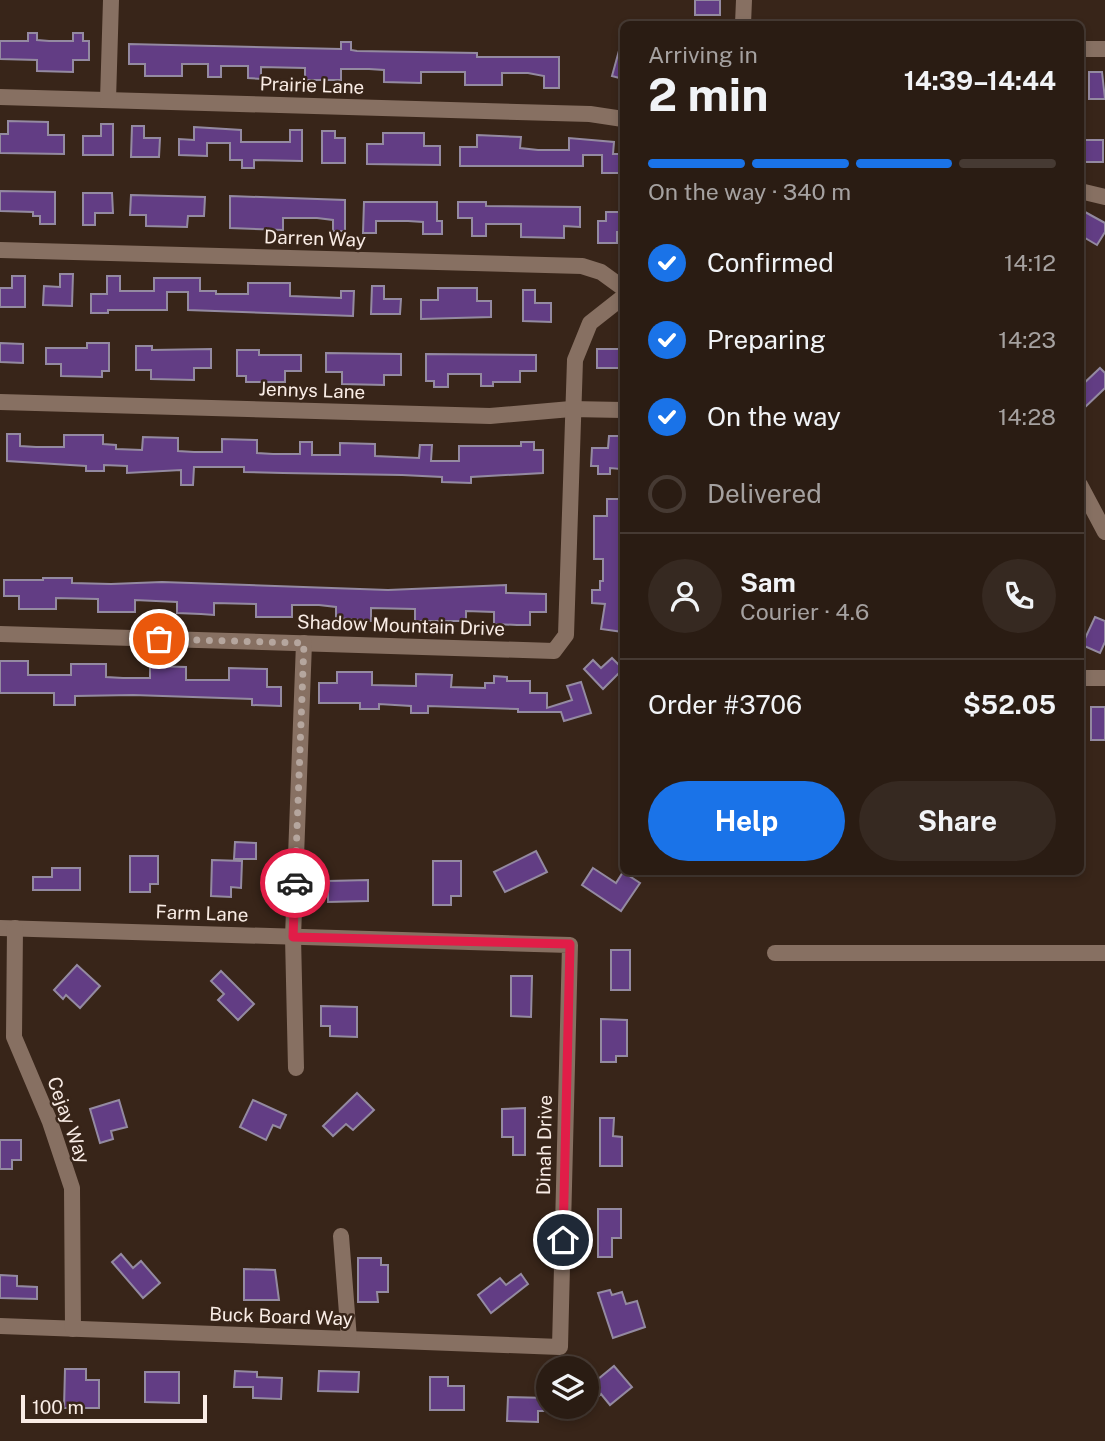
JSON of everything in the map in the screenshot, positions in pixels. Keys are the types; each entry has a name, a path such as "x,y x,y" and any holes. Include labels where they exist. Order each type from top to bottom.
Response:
{"street":[{"path":"108,100 111,0"},
{"path":"743,21 744,0"},
{"path":"1084,49 1105,49"},
{"name":"Prairie Lane","path":"0,97 576,114 620,119"},
{"path":"1084,192 1105,197"},
{"name":"Darren Way","path":"0,250 582,266 601,272 620,286"},
{"path":"571,409 575,360 580,342 590,323 620,299"},
{"name":"Jennys Lane","path":"0,402 490,416 571,409 620,410"},
{"name":"Shadow Mountain Drive","path":"0,634 554,651 566,635 571,409"},
{"path":"1084,492 1105,531"},
{"path":"296,1068 293,937 304,643"},
{"path":"1084,678 1105,678"},
{"name":"Farm Lane","path":"8,928 570,944"},
{"name":"Cejay Way","path":"8,928 14,1037 50,1122 72,1188 74,1329"},
{"name":"Dinah Drive","path":"560,1347 570,944"},
{"path":"775,953 1105,953"},
{"path":"341,1236 349,1339"},
{"name":"Buck Board Way","path":"0,1326 560,1347"}],"building":[{"path":"695,0 720,0 720,15 695,15"},
{"path":"28,33 37,33 37,40 73,41 73,33 83,33 83,41 89,41 89,60 73,60 73,72 37,71 37,60 0,59 0,41 28,41"},
{"path":"341,42 351,42 351,50 357,51 477,53 477,57 559,57 559,88 544,88 544,76 528,73 502,73 502,85 465,85 465,72 421,72 421,83 384,82 384,70 369,69 341,69 341,80 305,80 305,68 261,67 261,79 248,78 248,66 221,66 221,77 208,77 208,64 182,64 182,76 145,76 145,64 129,64 129,44 341,49"},
{"path":"620,47 620,78 612,76"},
{"path":"1089,72 1102,72 1105,99 1089,99"},
{"path":"8,121 48,122 48,135 64,135 64,154 0,153 0,134 8,134"},
{"path":"101,124 113,124 113,155 83,155 83,136 101,136"},
{"path":"132,126 144,126 144,138 160,138 159,157 131,157"},
{"path":"194,127 241,130 241,142 290,142 290,130 302,130 302,161 254,160 254,168 242,168 242,160 230,160 230,143 207,143 207,156 179,155 179,139 194,140"},
{"path":"322,131 335,131 335,138 345,138 345,163 322,163"},
{"path":"383,133 424,133 424,146 440,146 440,165 367,164 367,144 383,144"},
{"path":"477,135 521,137 520,148 538,150 569,150 569,138 614,142 613,154 620,154 620,173 602,173 602,155 583,155 583,166 460,166 460,147 477,147"},
{"path":"1084,140 1103,140 1103,162 1084,162"},
{"path":"0,191 55,192 55,224 40,224 40,216 33,216 33,212 0,211"},
{"path":"83,193 112,193 113,213 95,213 95,225 83,225"},
{"path":"131,195 205,197 204,216 188,216 187,227 146,226 146,215 130,215"},
{"path":"230,196 345,200 345,231 333,231 333,220 317,218 283,218 283,230 230,228"},
{"path":"364,202 437,202 437,221 442,221 442,234 423,234 423,222 408,221 376,221 376,233 363,233"},
{"path":"458,202 486,202 486,206 580,207 580,227 564,226 564,238 521,237 521,224 486,224 486,236 472,236 472,218 458,218"},
{"path":"606,212 620,212 617,243 598,243 598,221 606,221"},
{"path":"1084,214 1105,223 1105,232 1097,245 1084,237"},
{"path":"60,274 73,274 72,306 43,305 44,286 60,287"},
{"path":"12,276 25,276 25,307 0,307 0,288 12,288"},
{"path":"107,276 120,276 120,291 154,291 154,278 200,278 200,291 216,291 216,294 248,294 248,283 290,283 290,296 341,298 341,291 354,291 353,316 188,310 188,292 167,292 167,310 108,310 108,313 91,313 91,294 107,294"},
{"path":"372,286 384,286 384,299 401,299 400,314 371,314"},
{"path":"438,288 477,288 477,301 491,301 491,317 421,319 421,300 438,300"},
{"path":"523,290 535,290 535,303 551,303 551,322 523,321"},
{"path":"0,343 23,344 23,363 0,362"},
{"path":"87,343 109,343 109,371 102,371 102,377 61,376 61,364 46,364 46,348 87,348"},
{"path":"136,346 152,346 152,350 211,349 211,368 194,368 194,380 151,379 151,370 136,370"},
{"path":"597,349 620,349 620,368 597,368"},
{"path":"237,350 259,350 259,355 301,355 301,371 285,371 285,382 246,382 246,376 237,376"},
{"path":"326,353 401,354 401,375 384,375 384,385 342,384 342,372 326,372"},
{"path":"426,354 536,355 536,371 520,371 520,382 493,382 493,386 481,386 481,374 448,374 448,387 434,387 434,381 426,381"},
{"path":"1100,368 1105,373 1105,388 1084,408 1084,383"},
{"path":"7,434 20,434 20,446 64,447 64,435 103,435 103,444 116,445 116,449 142,450 143,437 178,438 178,451 194,452 222,452 222,439 257,440 257,453 273,454 300,454 300,442 312,442 312,455 340,455 340,443 375,444 375,456 419,458 420,445 432,445 431,461 459,461 459,446 521,446 521,442 534,442 534,450 543,450 543,473 471,477 471,483 442,482 442,477 244,472 244,467 194,467 193,485 181,485 181,470 127,473 127,466 104,465 104,471 86,471 86,466 7,461"},
{"path":"609,436 620,436 620,469 610,468 610,474 598,474 598,466 591,466 592,448 608,448"},
{"path":"607,499 620,499 620,632 601,629 605,604 592,603 592,590 600,590 600,581 603,581 603,559 594,559 594,516 607,516"},
{"path":"72,578 72,583 162,582 388,590 506,585 506,593 546,594 546,612 530,612 530,625 517,625 494,624 494,612 466,611 466,621 415,621 415,609 371,608 371,621 336,618 336,607 319,605 292,605 292,617 256,617 256,604 214,603 214,615 177,613 177,602 135,600 135,612 98,612 98,599 56,598 56,609 19,609 19,596 4,596 4,580"},
{"path":"1095,617 1105,621 1105,642 1100,653 1084,646"},
{"path":"612,658 620,666 620,672 603,689 584,669 593,660 601,668"},
{"path":"0,661 28,661 28,675 71,675 71,664 106,664 106,677 150,678 150,666 186,667 186,680 229,680 229,668 267,669 267,687 281,687 281,706 252,705 252,699 133,695 75,696 75,705 54,705 54,693 0,693"},
{"path":"337,672 372,672 372,685 416,686 416,674 452,675 451,687 485,688 485,683 494,683 494,676 507,677 507,681 530,681 530,693 547,693 547,708 572,700 567,686 581,682 591,713 564,721 561,712 428,706 428,713 411,713 411,706 379,704 379,709 360,709 360,703 319,703 319,683 337,683"},
{"path":"1091,707 1105,707 1105,740 1091,740"},
{"path":"235,842 256,843 256,859 234,859"},
{"path":"536,851 547,872 505,892 494,872"},
{"path":"130,856 158,856 158,884 150,884 150,892 130,892"},
{"path":"212,860 242,861 241,888 231,887 231,897 211,896"},
{"path":"433,861 461,861 461,896 451,896 451,905 433,905"},
{"path":"52,868 80,868 80,890 33,890 33,877 52,877"},
{"path":"593,868 616,883 621,875 628,875 640,883 621,911 582,885"},
{"path":"368,880 368,901 328,902 328,881"},
{"path":"611,950 630,950 630,990 611,990"},
{"path":"77,965 100,986 80,1008 66,995 63,999 54,990"},
{"path":"221,971 254,1004 238,1020 218,1000 224,994 211,981"},
{"path":"511,976 532,976 531,1017 511,1016"},
{"path":"321,1006 357,1007 357,1037 330,1036 330,1026 321,1026"},
{"path":"601,1019 627,1020 627,1056 616,1056 616,1062 601,1062"},
{"path":"357,1093 374,1110 353,1130 346,1124 333,1136 323,1126"},
{"path":"119,1100 127,1127 111,1131 113,1139 100,1143 90,1109"},
{"path":"253,1100 286,1115 280,1128 273,1125 266,1140 240,1127"},
{"path":"525,1108 525,1155 513,1155 513,1137 502,1137 502,1109"},
{"path":"600,1118 614,1118 613,1136 622,1137 622,1166 600,1166"},
{"path":"0,1140 21,1140 21,1160 12,1160 12,1169 0,1169"},
{"path":"598,1209 621,1209 621,1238 612,1238 612,1257 598,1257"},
{"path":"121,1254 133,1268 141,1261 160,1283 143,1298 112,1262"},
{"path":"358,1258 381,1258 381,1265 388,1265 388,1292 377,1292 378,1302 358,1302"},
{"path":"244,1269 275,1270 279,1300 244,1300"},
{"path":"521,1274 528,1284 491,1313 478,1295 500,1278 506,1285"},
{"path":"0,1275 17,1276 17,1286 37,1287 37,1299 0,1298"},
{"path":"610,1290 612,1295 622,1292 626,1304 637,1301 645,1327 613,1338 598,1293"},
{"path":"614,1366 632,1387 610,1405 601,1394 599,1396 599,1378"},
{"path":"65,1369 86,1369 86,1380 99,1380 99,1408 64,1408"},
{"path":"235,1371 257,1372 257,1377 282,1378 281,1399 253,1398 253,1387 234,1387"},
{"path":"319,1371 359,1372 358,1392 318,1391"},
{"path":"145,1372 179,1372 179,1403 145,1402"},
{"path":"430,1377 448,1377 448,1386 464,1386 464,1410 430,1410"},
{"path":"508,1397 536,1398 538,1422 507,1421"}],"way so far":[{"path":"159,639 304,643 295,883"}],"route":[{"path":"295,883 293,937 570,944 563,1240"}]}
